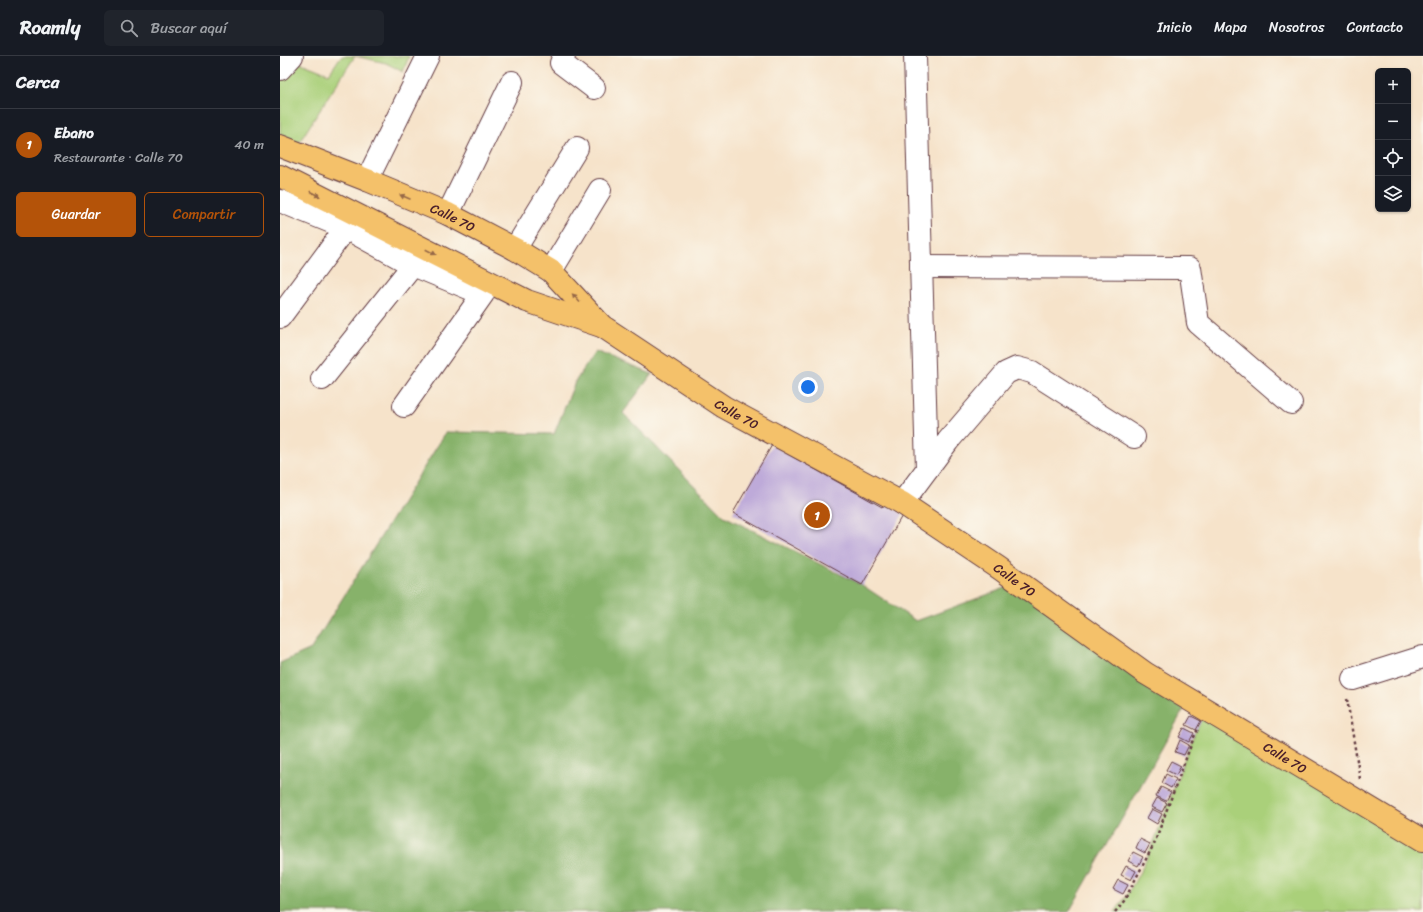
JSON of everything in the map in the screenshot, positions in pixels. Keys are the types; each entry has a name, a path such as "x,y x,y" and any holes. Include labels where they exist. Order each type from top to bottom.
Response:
{"main road":[{"name":"Calle 70","path":"280,146 442,212 515,249 551,271 602,326 724,407 902,503 999,568 1145,673 1423,840"},
{"name":"Calle 70","path":"280,176 527,301 602,326"}],"street":[{"path":"280,68 292,56"},
{"path":"564,56 561,63 594,88"},
{"path":"915,56 927,469"},
{"path":"361,178 421,57"},
{"path":"442,212 507,81"},
{"path":"515,249 577,148"},
{"path":"551,271 600,190"},
{"path":"280,201 346,228 413,265 483,294 404,406"},
{"path":"280,317 346,228"},
{"path":"322,379 413,265"},
{"path":"921,267 1190,268 1198,324 1291,403"},
{"path":"902,503 948,441 1006,373 1017,368 1032,372 1134,437"},
{"path":"1353,679 1423,657"}],"path":[{"path":"1352,798 1361,784 1355,740 1347,701 1347,687 1353,679"},
{"path":"1115,912 1124,901 1154,844 1194,737 1208,712"}],"green space":[{"path":"343,56 355,56 298,144 280,134 280,75 296,61 329,74 339,59"},
{"path":"355,56 409,56 403,72 386,63"},
{"path":"595,352 652,374 623,413 724,516 862,585 916,621 1019,583 1189,700 1069,912 280,912 280,663 311,649 446,432 554,434 575,382"},
{"path":"1207,710 1423,841 1423,912 1115,912 1129,892 1140,871 1160,827 1193,737"}],"building":[{"path":"772,445 882,507 885,503 903,514 862,585 733,513"},
{"path":"1191,716 1201,721 1196,730 1186,725"},
{"path":"1184,728 1194,733 1189,742 1179,737"},
{"path":"1180,740 1189,745 1184,755 1175,752"},
{"path":"1171,761 1181,766 1176,775 1166,770"},
{"path":"1166,774 1176,779 1171,788 1162,783"},
{"path":"1161,787 1171,792 1166,801 1156,796"},
{"path":"1157,798 1167,803 1162,812 1152,807"},
{"path":"1152,809 1162,814 1157,824 1147,818"},
{"path":"1140,839 1150,844 1145,853 1136,848"},
{"path":"1133,852 1143,857 1138,866 1128,861"},
{"path":"1126,866 1136,871 1131,880 1121,875"},
{"path":"1118,880 1128,885 1123,894 1113,889"}],"place":[{"name":"Ebano","path":"817,515"}]}
